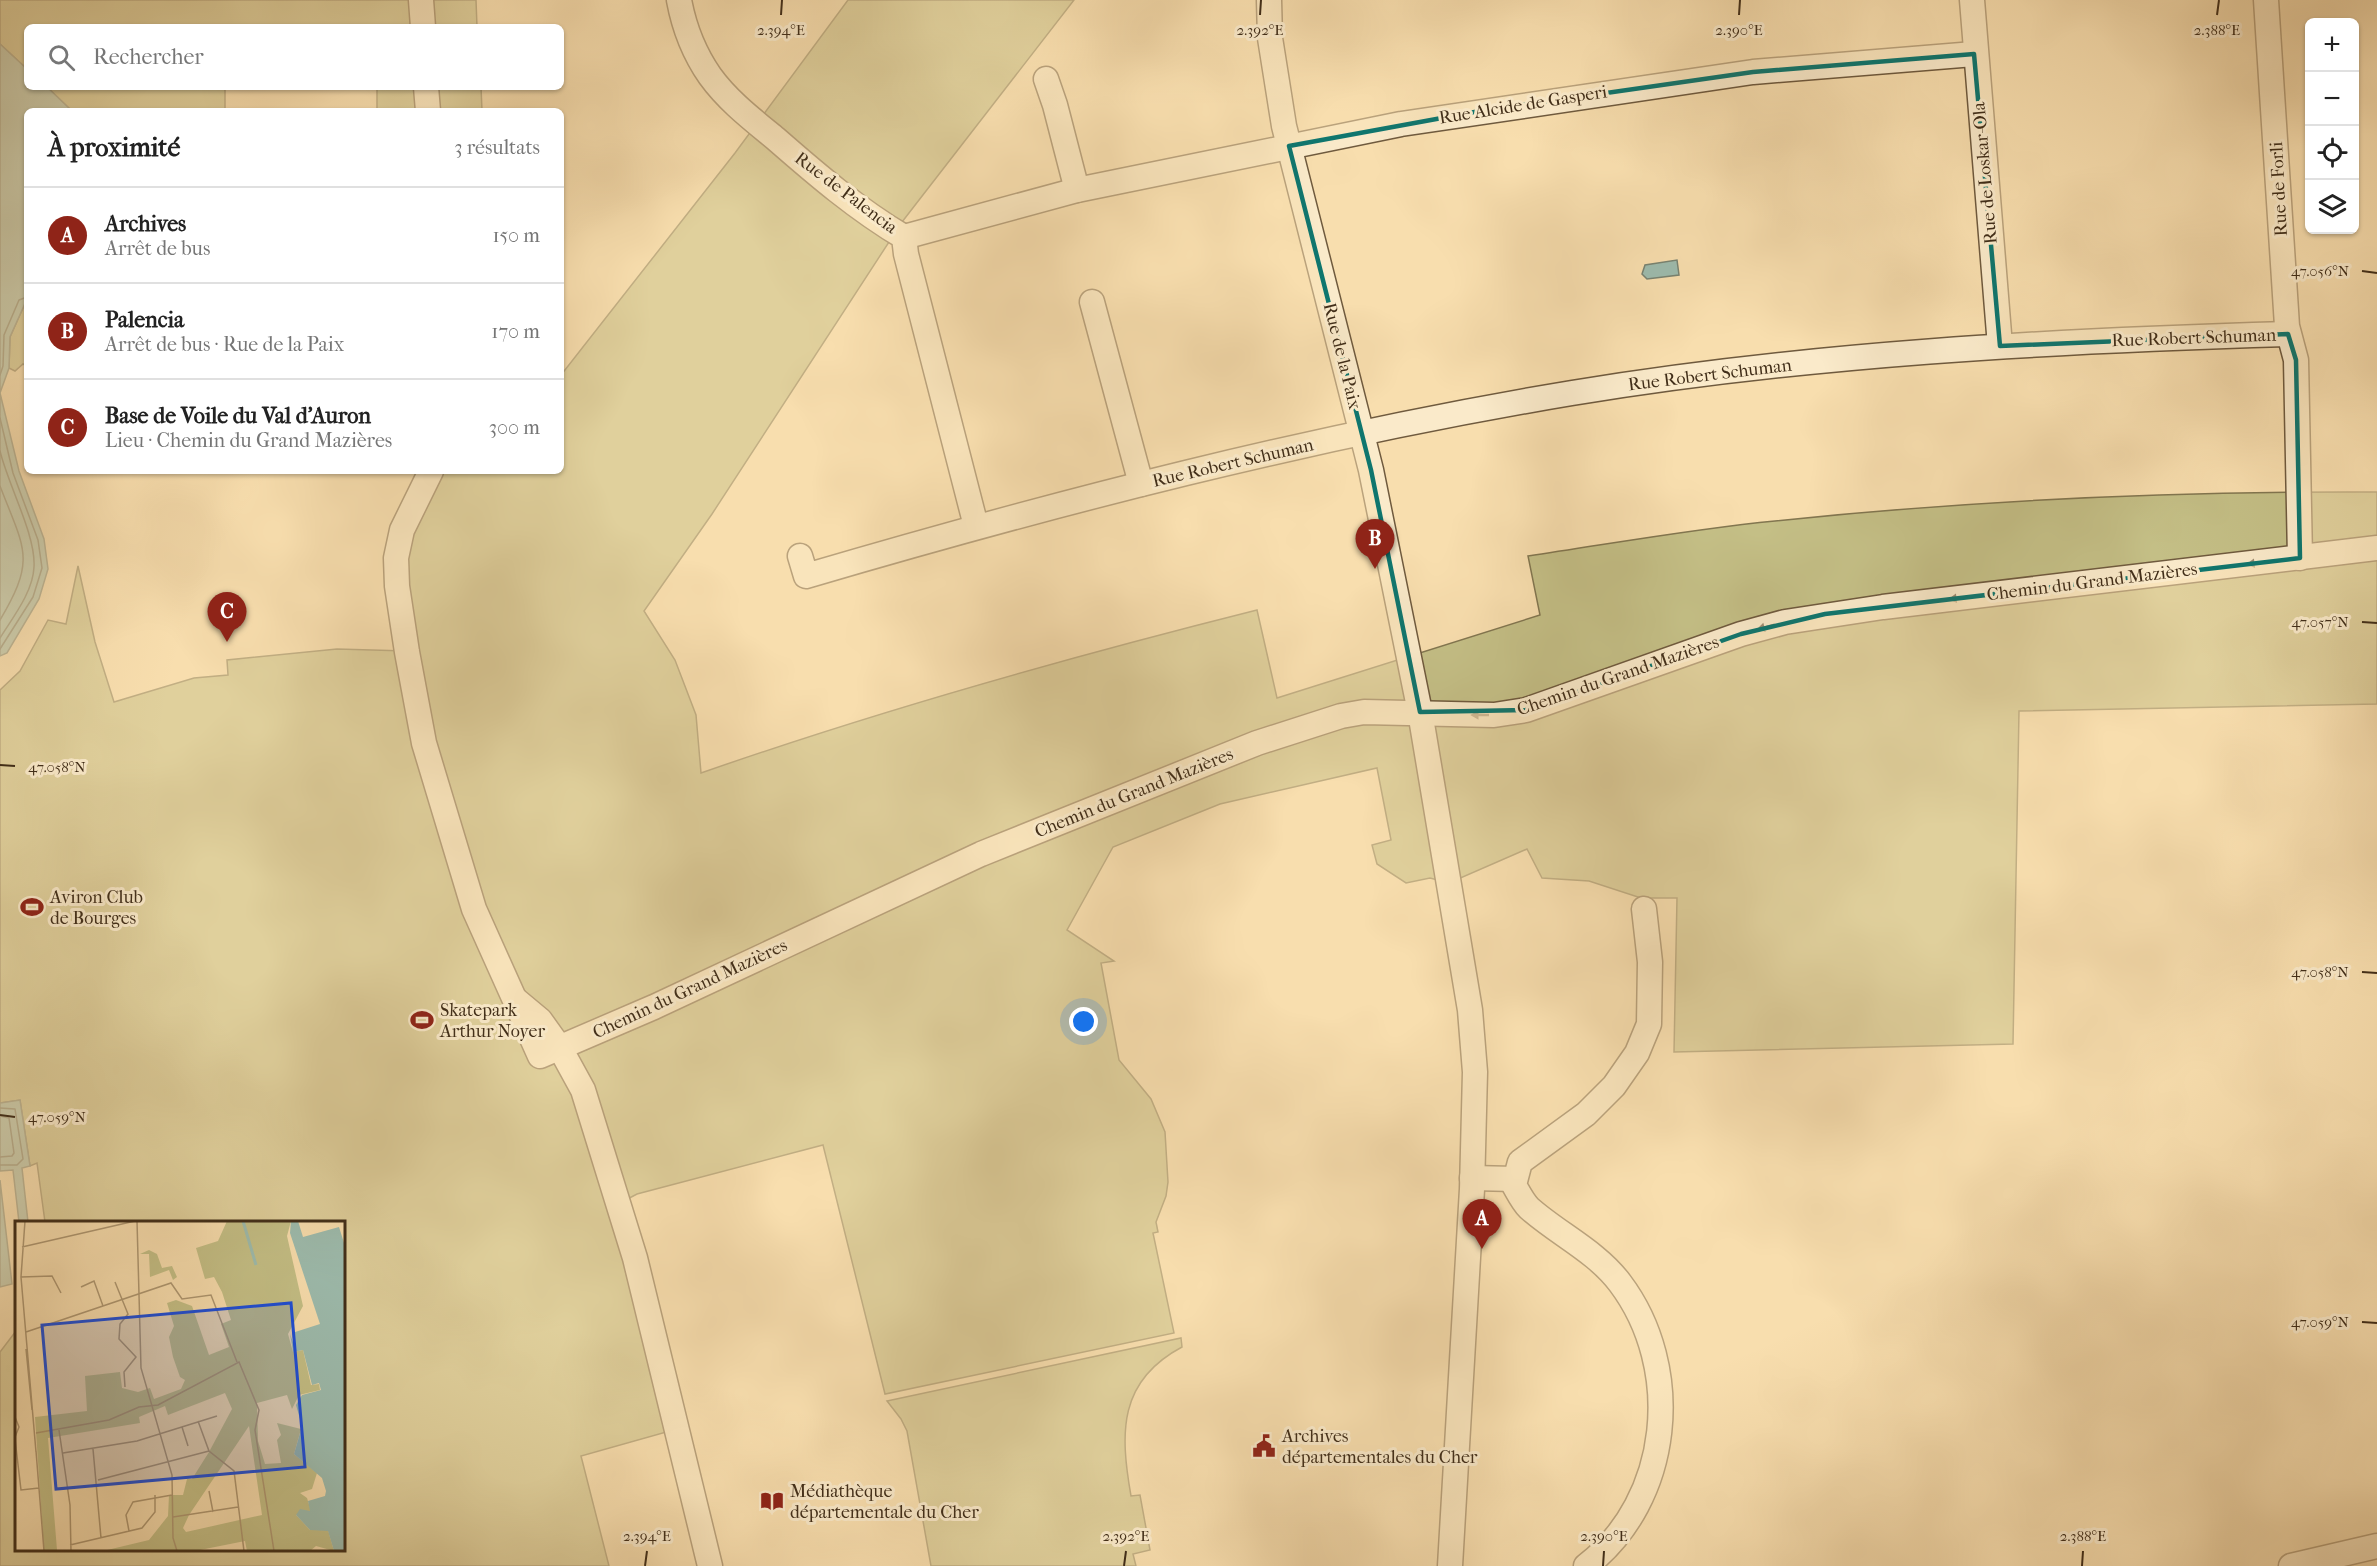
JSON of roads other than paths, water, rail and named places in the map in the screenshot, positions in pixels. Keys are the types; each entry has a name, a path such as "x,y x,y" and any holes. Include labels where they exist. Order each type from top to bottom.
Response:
{"street":[{"path":"421,0 423,24"},
{"name":"Rue de Palencia","path":"679,0 682,20 696,53 723,93 799,159 904,237 906,254 976,526"},
{"name":"Rue de la Paix","path":"1269,0 1276,80 1289,146 1362,434 1420,712 1470,1010 1474,1072 1472,1178 1450,1566"},
{"name":"Rue de Loskar-Ola","path":"1972,0 1974,54 2000,346"},
{"name":"Rue de Forli","path":"2266,0 2288,334 2296,360 2300,558"},
{"name":"Rue Alcide de Gasperi","path":"904,237 1077,190 1289,146 1480,111 1753,72 1974,54"},
{"path":"1046,79 1077,190"},
{"path":"426,90 428,108"},
{"name":"Rue Robert Schuman","path":"1092,302 1141,484"},
{"name":"Rue Robert Schuman","path":"800,556 806,576 976,526 1141,484 1362,434 1573,393 1708,374 2000,346 2288,334"},
{"name":"Chemin du Grand Mazières","path":"430,474 402,530 396,558 397,585 407,652 424,743 474,909 540,1056 654,1007 981,855 1257,743 1341,716 1375,712 1494,715 1526,710 1741,634 1825,615 2377,548"},
{"path":"1586,1566 1619,1535 1636,1507 1650,1474 1659,1439 1662,1407 1658,1369 1652,1344 1639,1312 1619,1282 1591,1254 1527,1206 1514,1185 1520,1162 1586,1114 1614,1086 1637,1053 1649,1024 1650,962 1644,909"},
{"path":"560,1048 583,1090 620,1203 710,1566"},
{"path":"1472,1178 1515,1179"},
{"path":"2291,1566 2377,1546"}],"water":[{"path":"0,44 24,66 24,90 50,90 69,108 24,108 24,306 10,337 9,368 0,393"},
{"path":"1677,260 1679,275 1647,279 1642,274 1645,265"},
{"path":"0,393 19,471 44,539 48,569 39,599 7,653 0,656"},
{"path":"20,1100 30,1166 22,1168 28,1221 19,1221 13,1170 0,1171 0,1103"},
{"path":"0,1180 12,1284 0,1287"}],"place":[{"name":"Palencia","path":"1375,569"},
{"name":"Base de Voile du Val d'Auron","path":"227,642"},
{"name":"Aviron Club de Bourges","path":"32,907"},
{"name":"Skatepark Arthur Noyer","path":"422,1020"},
{"name":"Archives","path":"1482,1249"},
{"name":"Archives départementales du Cher","path":"1264,1446"},
{"name":"Médiathèque départementale du Cher","path":"772,1501"}]}
